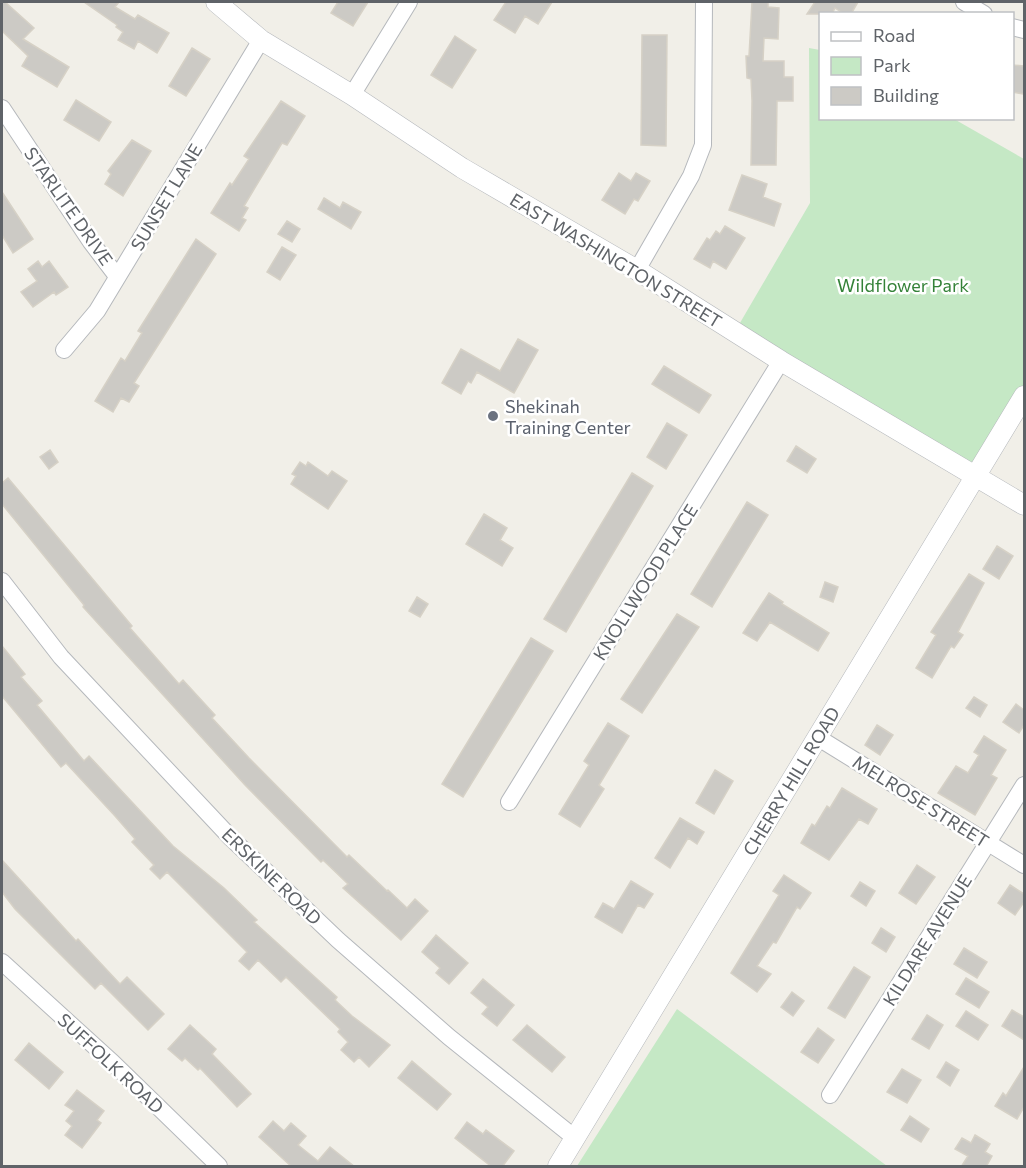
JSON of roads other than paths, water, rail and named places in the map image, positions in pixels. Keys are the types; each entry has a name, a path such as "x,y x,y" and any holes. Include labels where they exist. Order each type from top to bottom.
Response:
{"street":[{"name":"EAST WASHINGTON STREET","path":"216,2 261,40 352,95 462,168 637,270 781,361 1024,505"},
{"path":"352,95 409,2"},
{"path":"637,270 692,176 703,145 704,2"},
{"path":"964,2 981,12"},
{"name":"SUNSET LANE","path":"64,350 97,311 116,275 261,40"},
{"name":"STARLITE DRIVE","path":"2,108 91,242 116,275"},
{"name":"KNOLLWOOD PLACE","path":"509,802 781,361"},
{"name":"CHERRY HILL ROAD","path":"558,1167 1024,396"},
{"name":"ERSKINE ROAD","path":"2,581 61,657 248,853 338,940 432,1023 575,1138"},
{"name":"MELROSE STREET","path":"817,737 1024,865"},
{"name":"KILDARE AVENUE","path":"830,1095 1024,785"},
{"name":"SUFFOLK ROAD","path":"2,962 113,1063 219,1167"}],"place":[{"name":"Shekinah Training Center","path":"493,416"}],"park label":[{"name":"Wildflower Park","path":"903,285"}]}
